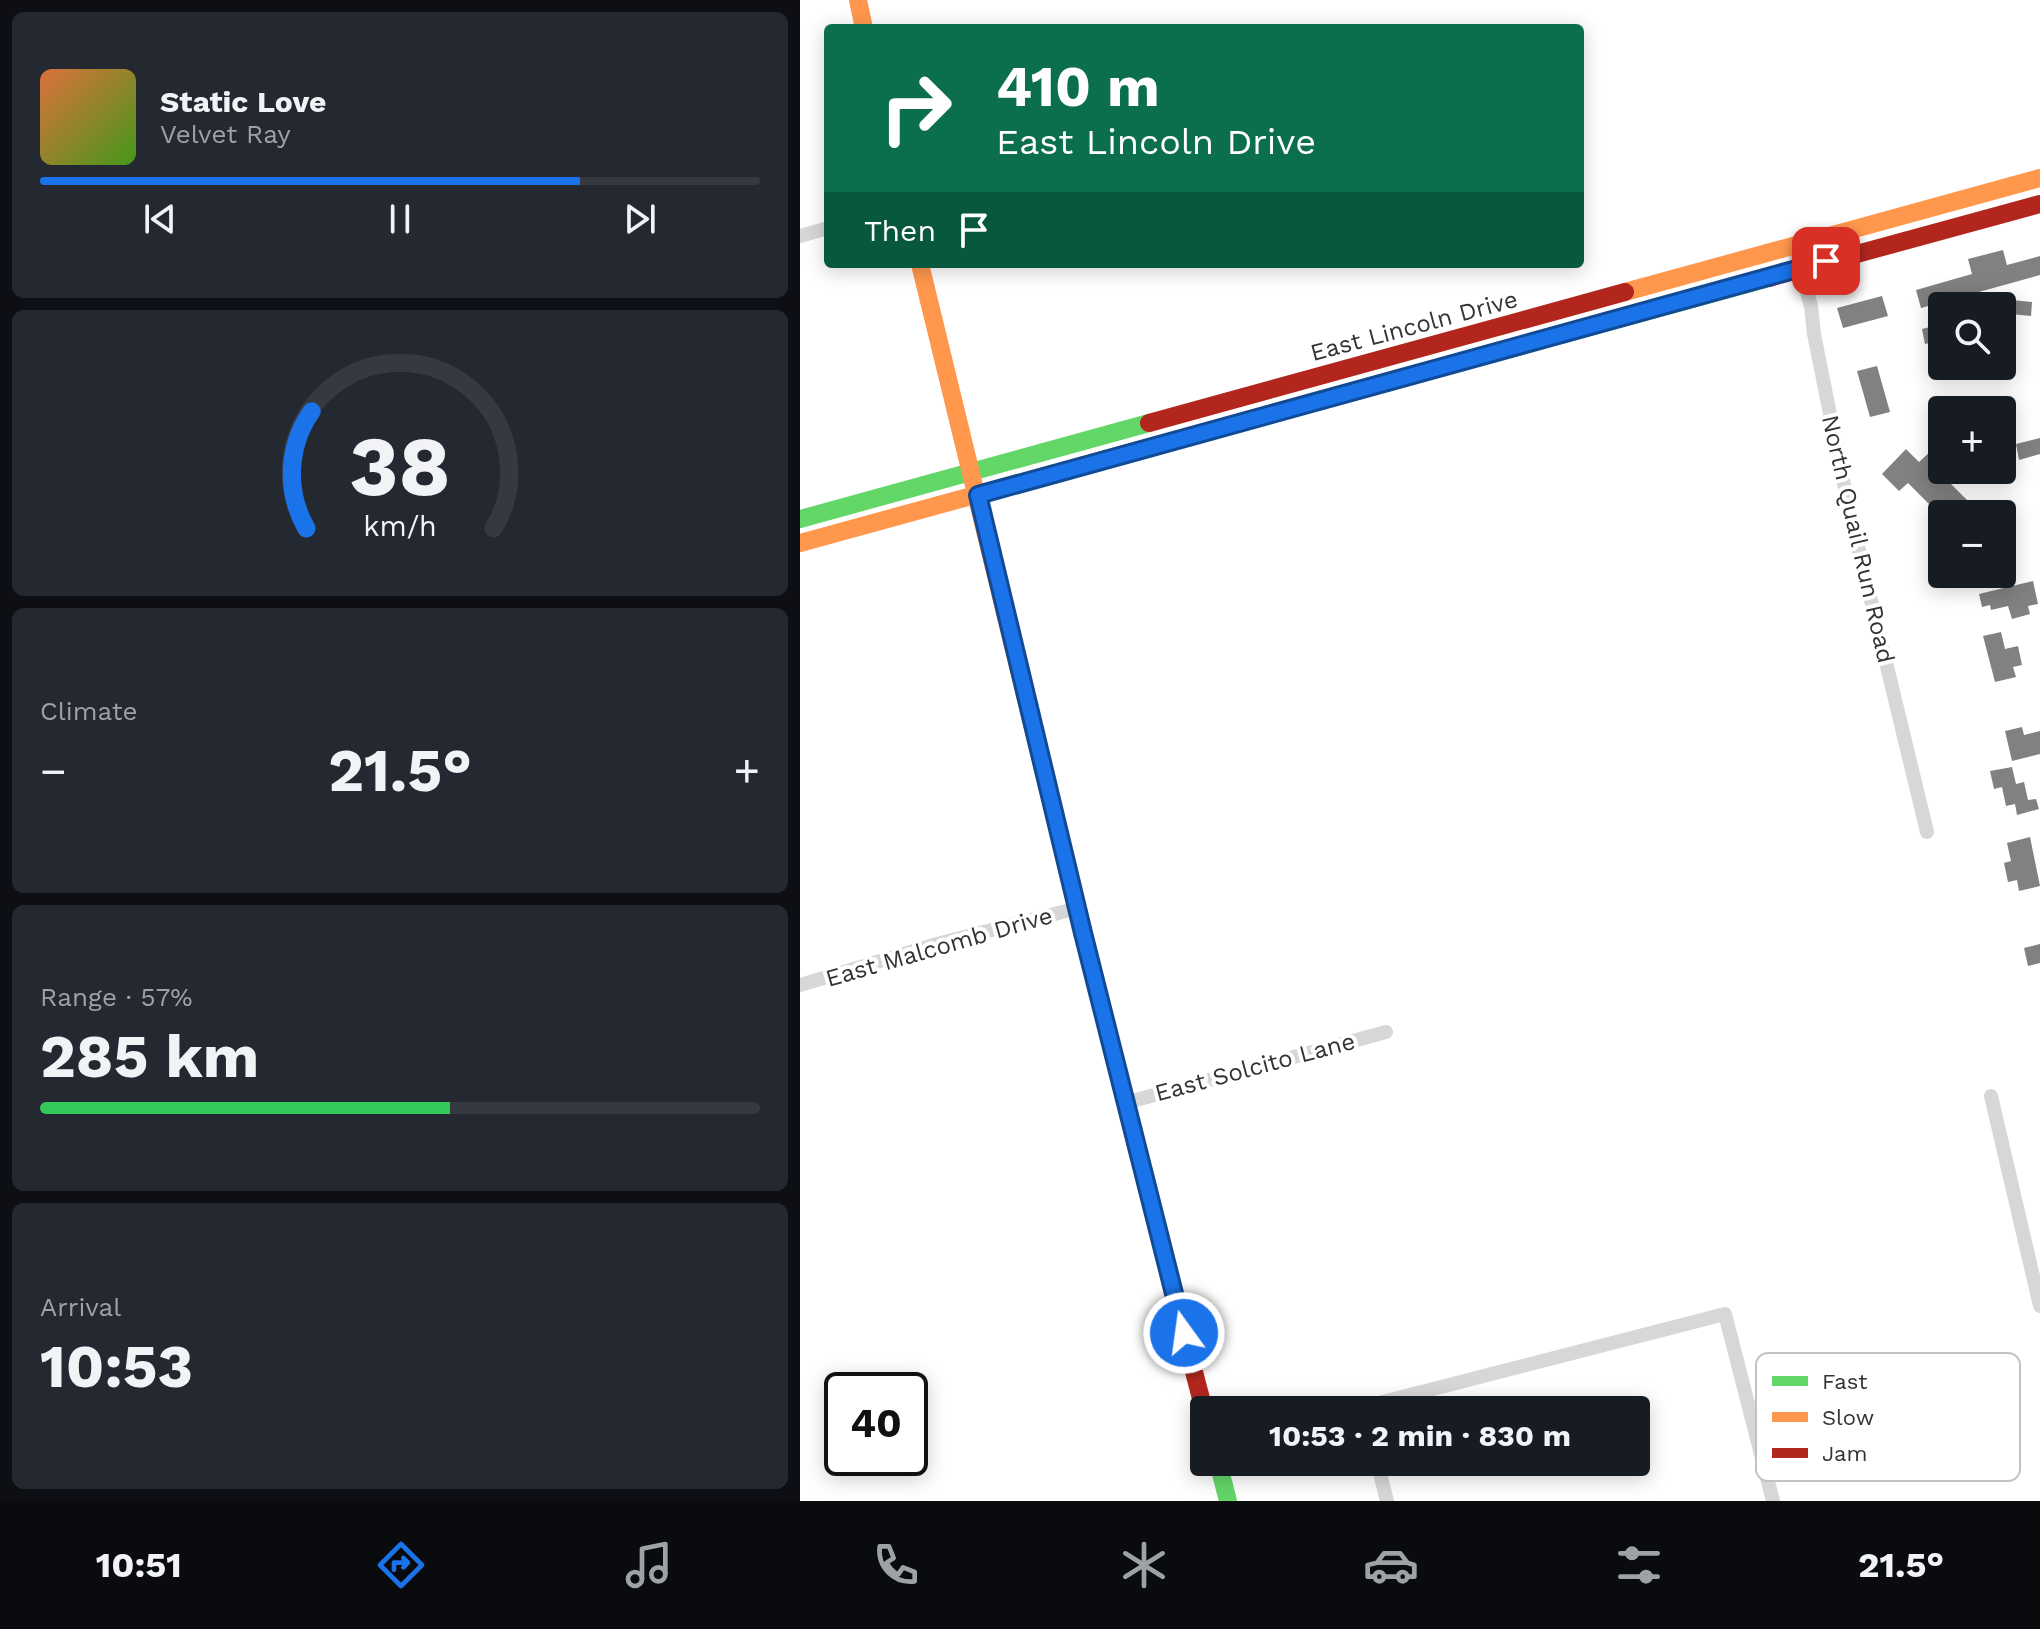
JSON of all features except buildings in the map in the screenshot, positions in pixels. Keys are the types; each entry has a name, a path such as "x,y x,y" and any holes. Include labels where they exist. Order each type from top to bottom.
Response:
{"main road":[{"path":"858,0 863,24"},
{"name":"East Lincoln Drive","path":"800,519 2040,178"},
{"name":"East Lincoln Drive","path":"800,543 2040,204"},
{"path":"921,268 1125,1103 1200,1396"},
{"path":"1316,377 1321,401"},
{"path":"1222,1476 1228,1501"}],"street":[{"path":"800,236 824,229"},
{"name":"North Quail Run Road","path":"1793,246 1811,306 1849,509 1927,832"},
{"name":"East Malcomb Drive","path":"800,985 937,944 1078,908"},
{"name":"East Solcito Lane","path":"1125,1103 1386,1032"},
{"path":"1991,1096 2040,1306"},
{"path":"1406,1396 1725,1314 1756,1435"},
{"path":"1381,1476 1387,1501"},
{"path":"1768,1481 1773,1501"}],"traffic: fast":[{"path":"1267,415 1769,278"},
{"path":"800,519 1149,423"},
{"path":"1052,806 1171,1284"},
{"path":"1222,1476 1228,1501"}],"traffic: slow":[{"path":"858,0 863,24"},
{"path":"1625,292 2040,178"},
{"path":"921,268 1052,806"},
{"path":"800,543 1267,415"}],"traffic: jam":[{"path":"1769,278 2040,204"},
{"path":"1149,423 1625,292"},
{"path":"1171,1284 1200,1396"}],"route":[{"path":"1184,1333 1083,933 978,495 1826,261"}]}
